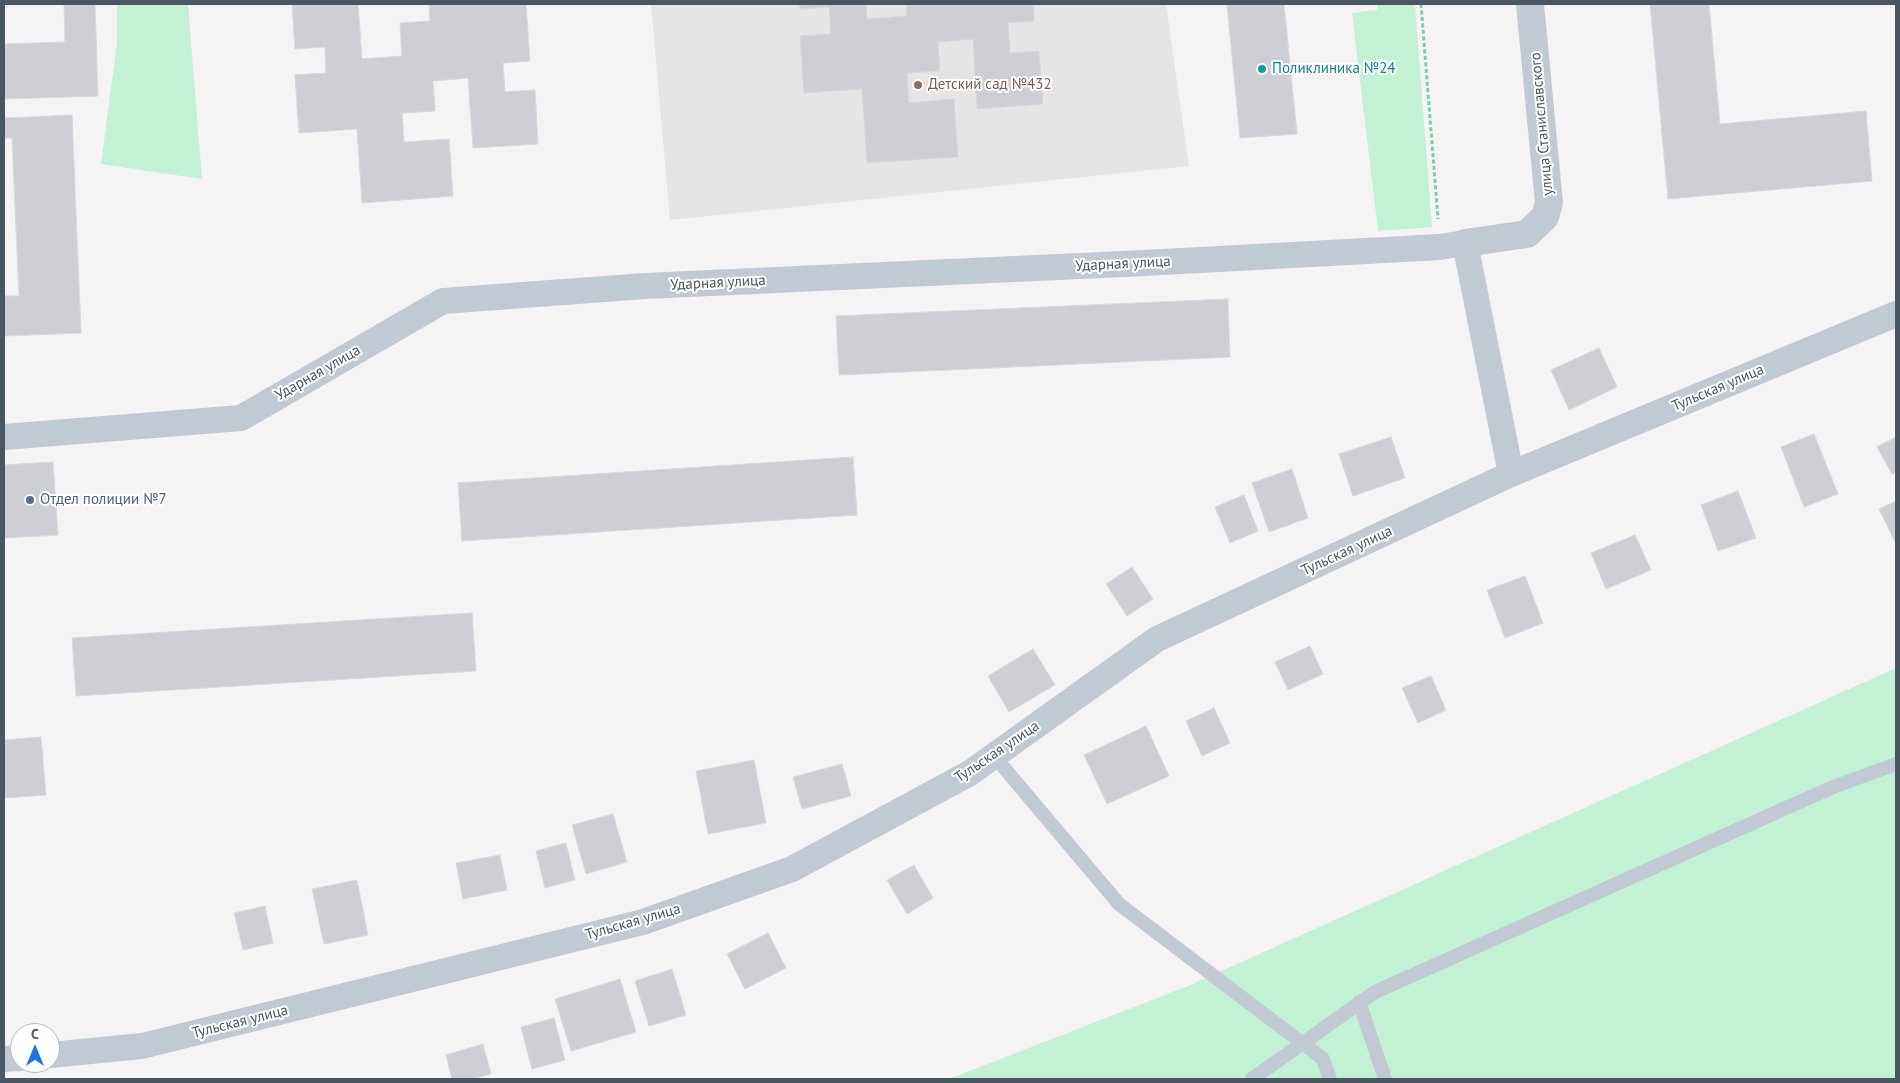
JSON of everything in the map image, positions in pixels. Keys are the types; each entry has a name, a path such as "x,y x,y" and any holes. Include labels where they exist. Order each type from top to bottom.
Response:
{"street":[{"name":"улица Станиславского","path":"1453,245 1527,234 1544,217 1549,203 1530,4"},
{"name":"Ударная улица","path":"4,437 241,418 443,300 645,286 1136,263 1453,245"},
{"path":"1453,245 1511,474"},
{"name":"Тульская улица","path":"60,1054 142,1046 643,922 792,869 970,772 1158,639 1511,474 1896,314"}],"lane":[{"path":"994,756 1119,904 1323,1059 1330,1079"},
{"path":"1252,1079 1375,992 1833,787 1896,764"},
{"path":"1359,1002 1385,1079"}],"path":[{"path":"1421,4 1453,245"}],"shaded area":[{"name":"Детский сад №432","path":"651,4 1166,4 1189,166 670,220"}],"green space":[{"path":"117,4 188,4 202,179 101,164 117,43"},
{"path":"1377,4 1415,4 1432,227 1378,231 1352,13 1377,10"},
{"path":"1896,668 1896,1079 949,1079 1188,986"}],"building":[{"path":"64,4 95,4 98,96 4,99 4,44 65,42"},
{"path":"292,4 358,4 362,59 402,56 400,23 430,21 429,4 526,4 530,61 503,63 505,92 535,90 538,144 473,148 468,78 433,81 435,111 402,113 404,142 449,139 453,196 362,203 357,129 299,133 295,75 326,73 325,47 295,49"},
{"path":"799,4 866,4 867,19 907,16 906,4 1033,4 1034,21 1008,23 1010,53 1039,51 1043,104 977,109 973,39 938,42 940,71 907,73 909,103 954,99 958,157 867,163 862,89 804,93 800,36 831,34 829,7 800,9"},
{"name":"Поликлиника №24","path":"1227,4 1284,4 1297,134 1240,138"},
{"path":"1650,4 1709,4 1720,124 1866,111 1872,181 1668,199"},
{"path":"72,115 81,333 4,336 4,296 19,296 12,138 4,138 4,118"},
{"path":"1228,299 1230,357 839,375 836,316"},
{"path":"1599,348 1617,387 1569,410 1551,370"},
{"path":"1814,434 1838,494 1804,507 1781,447"},
{"path":"1391,437 1405,478 1353,496 1339,454"},
{"path":"1896,437 1896,472 1892,474 1877,447"},
{"path":"853,457 857,515 462,541 458,483"},
{"name":"Отдел полиции №7","path":"53,462 58,535 4,538 4,465"},
{"path":"1292,469 1308,518 1269,532 1252,483"},
{"path":"1738,491 1756,538 1718,551 1701,505"},
{"path":"1244,495 1258,531 1230,543 1215,507"},
{"path":"1896,501 1896,544 1879,509"},
{"path":"1635,535 1651,570 1606,589 1591,553"},
{"path":"1132,567 1153,599 1127,616 1106,584"},
{"path":"1525,576 1543,623 1505,638 1487,590"},
{"path":"472,613 476,671 76,696 72,638"},
{"path":"1310,646 1323,674 1288,690 1275,662"},
{"path":"1033,649 1055,685 1009,712 988,676"},
{"path":"1431,676 1446,710 1418,723 1402,688"},
{"path":"1214,708 1230,743 1202,756 1186,721"},
{"path":"1146,726 1169,776 1107,804 1084,755"},
{"path":"41,737 46,795 4,798 4,740"},
{"path":"754,760 766,823 708,834 696,771"},
{"path":"842,764 851,796 802,809 793,777"},
{"path":"613,814 627,862 586,874 572,825"},
{"path":"566,843 575,880 545,888 536,851"},
{"path":"500,855 507,890 463,899 456,863"},
{"path":"914,865 933,898 907,914 887,880"},
{"path":"357,880 368,935 324,944 312,889"},
{"path":"265,906 273,943 243,950 234,913"},
{"path":"768,933 786,968 745,989 727,954"},
{"path":"672,969 686,1015 649,1026 635,981"},
{"path":"620,979 636,1032 571,1051 555,999"},
{"path":"554,1018 565,1060 532,1069 521,1027"},
{"path":"483,1044 491,1074 473,1079 452,1079 446,1055"}],"place":[{"name":"Поликлиника №24","path":"1262,69"},
{"name":"Детский сад №432","path":"918,85"},
{"name":"Отдел полиции №7","path":"30,500"}]}
